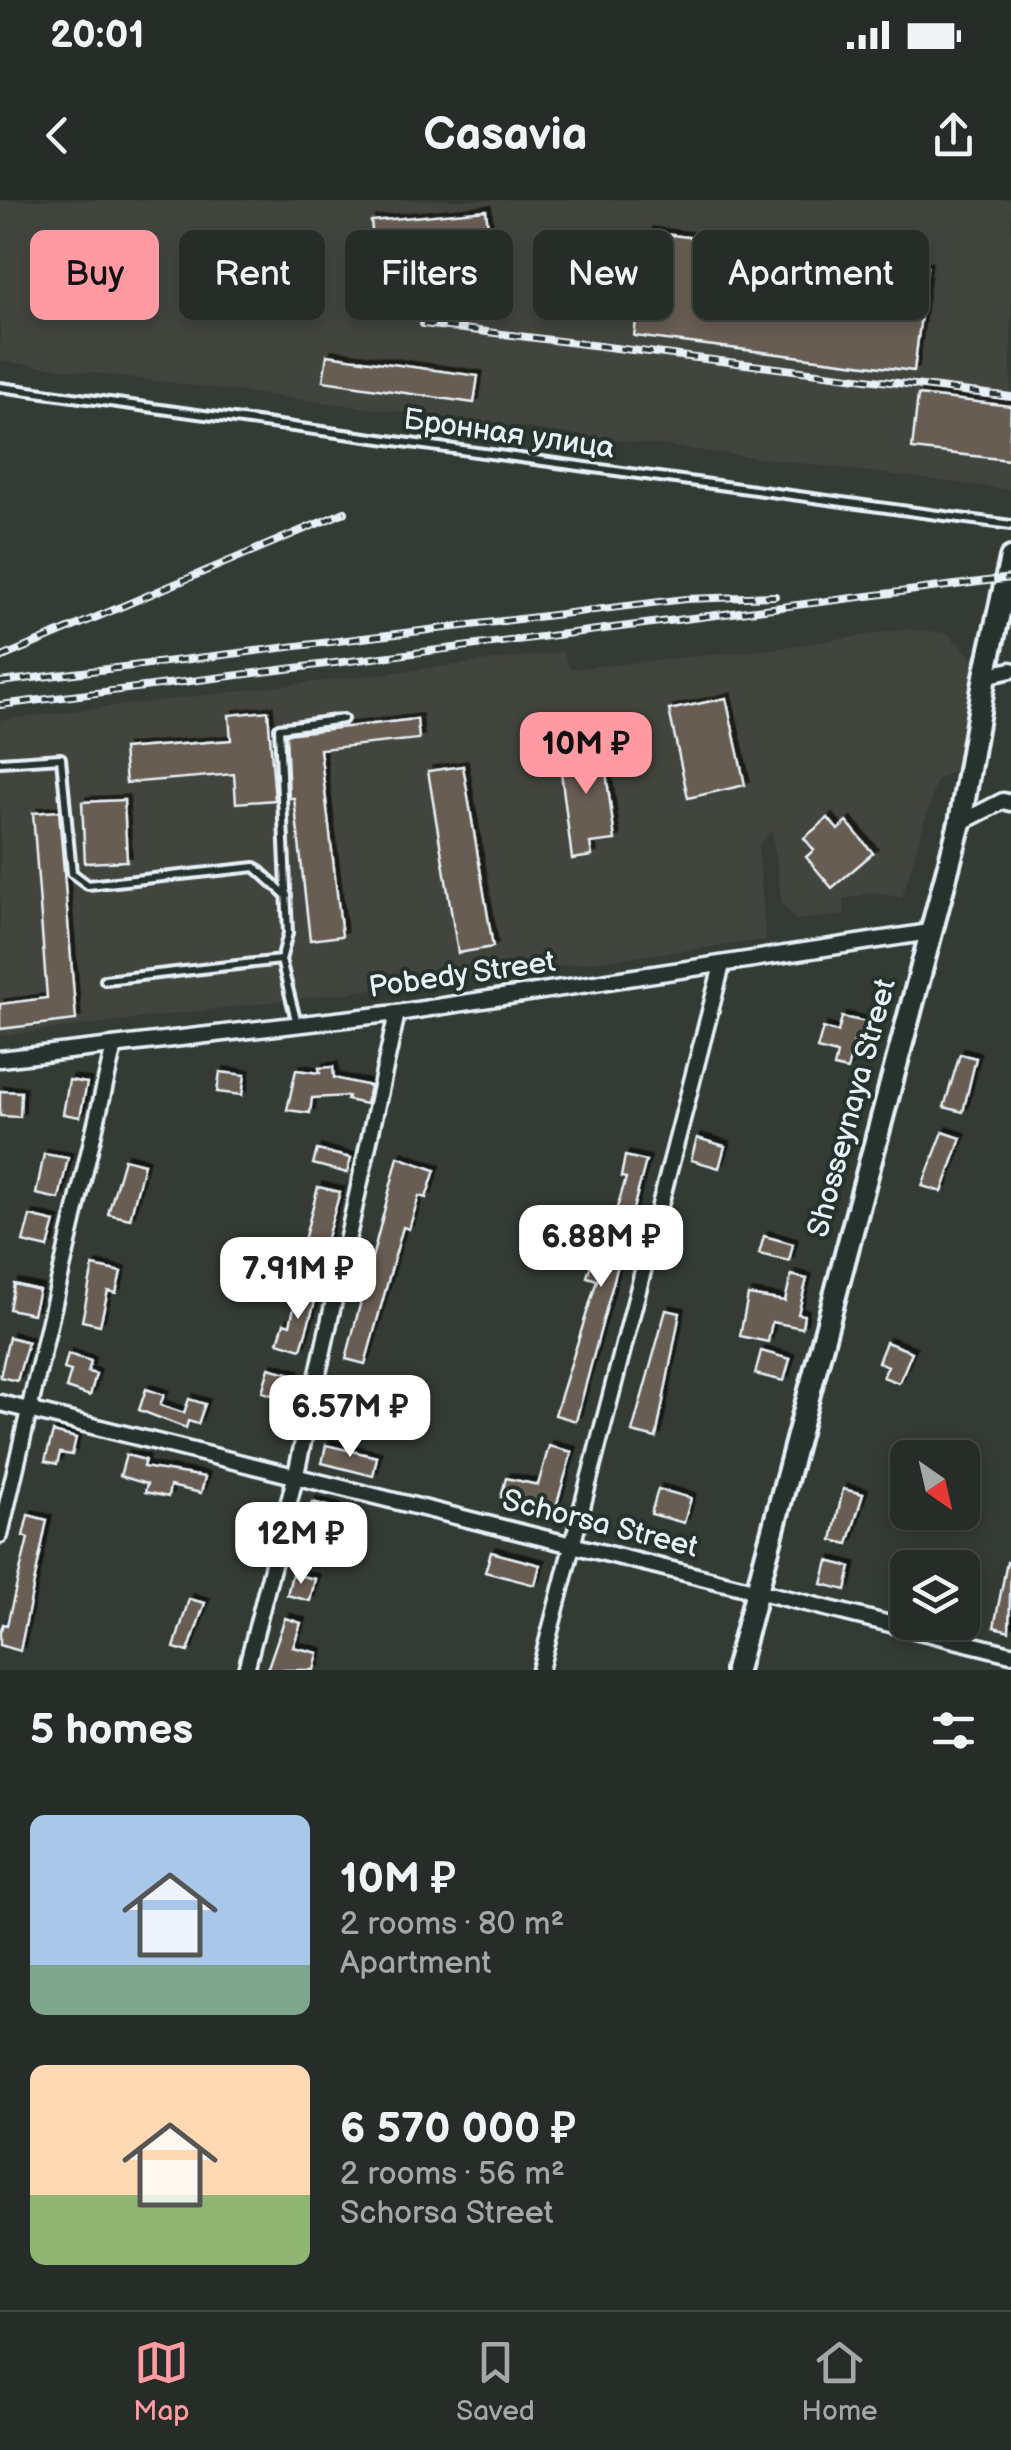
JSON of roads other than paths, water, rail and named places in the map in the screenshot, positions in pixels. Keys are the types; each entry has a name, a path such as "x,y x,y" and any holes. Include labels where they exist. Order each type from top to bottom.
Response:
{"main road":[{"name":"Shosseynaya Street","path":"736,1670 960,823 985,676 1011,558"}],"street":[{"path":"985,676 1011,670"},
{"path":"960,823 1003,801 1011,803"},
{"name":"Pobedy Street","path":"0,1059 397,1014 930,932"},
{"path":"540,1670 722,965"},
{"path":"246,1670 296,1474 397,1014"},
{"path":"0,1535 114,1046"},
{"name":"Schorsa Street","path":"0,1403 1011,1654"}],"lane":[{"name":"Бронная улица","path":"0,387 1011,525"},
{"path":"298,1025 281,960 288,933 279,728 343,718"},
{"path":"0,762 61,758 72,874 79,882 88,885 255,867 286,896"},
{"path":"105,980 281,960"}],"railway":[{"path":"423,324 1011,397"},
{"path":"0,658 345,512"},
{"path":"0,705 1011,578"},
{"path":"0,682 685,599 775,596"}]}
